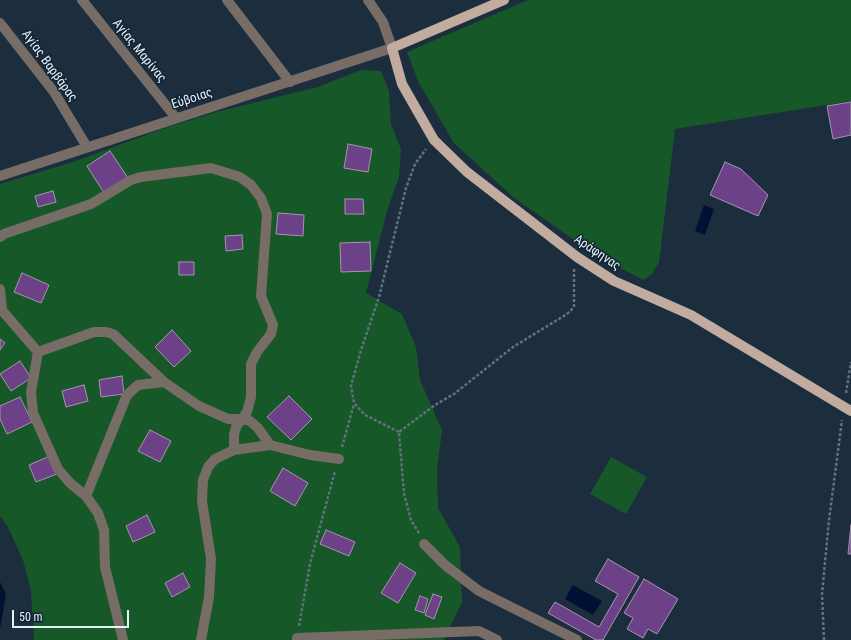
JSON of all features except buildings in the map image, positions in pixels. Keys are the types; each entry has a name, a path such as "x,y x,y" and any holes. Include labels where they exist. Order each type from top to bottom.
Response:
{"main road":[{"path":"392,48 504,0"},
{"name":"Αράφηνας","path":"392,48 402,84 434,140 468,172 577,257 614,281 691,315 847,409"}],"street":[{"name":"Αγίας Μαρίνας","path":"82,0 176,118"},
{"path":"227,0 290,82"},
{"path":"368,0 383,22 392,48"},
{"name":"Αγίας Βαρβάρας","path":"0,23 54,92 87,147"},
{"name":"Εύβοιας","path":"0,176 392,48"},
{"path":"0,237 4,234 91,204 131,180 141,177 211,168 240,177 251,185 261,198 267,214 261,296 273,325 271,334 257,352 251,364 251,397 247,412 234,435 234,450"},
{"path":"0,289 1,309 38,352"},
{"path":"38,352 94,332 106,332 113,334 164,382 199,406 216,415 234,420 242,419 250,421 258,428 270,445"},
{"path":"38,352 31,392 33,413 58,469 64,477 86,496 98,514 104,530 105,567 123,640"},
{"path":"86,496 127,395 138,385 164,382"},
{"path":"201,640 209,597 211,559 202,502 203,480 208,467 215,459 234,450 270,445 310,456 339,459"},
{"path":"424,544 445,566 479,591 577,640"},
{"path":"297,639 478,632 497,640"}],"path":[{"path":"297,639 310,564 354,403 351,386 361,350 379,297 406,188 415,164 434,140"},
{"path":"399,432 435,405 454,394 497,359 535,333 567,314 574,307 573,273 577,257"},
{"path":"824,640 822,594 829,520 847,409 851,362"},
{"path":"354,403 365,415 399,432"},
{"path":"399,432 404,494 412,520 424,544"}],"green space":[{"path":"528,0 851,0 851,101 675,129 659,262 652,274 643,280 591,252 513,197 454,143 419,83 407,52"},
{"path":"361,70 381,71 389,91 391,124 401,149 399,177 387,211 366,293 402,314 416,347 420,380 442,430 437,470 438,508 460,547 462,602 444,640 34,640 31,591 23,560 8,527 0,516 0,184 73,162 165,128 216,112 318,87"},
{"path":"611,457 647,477 626,514 590,494"}],"water":[{"path":"704,205 714,209 705,235 695,231"},
{"path":"0,582 6,594 0,629"},
{"path":"573,585 602,601 593,615 565,599"}]}
